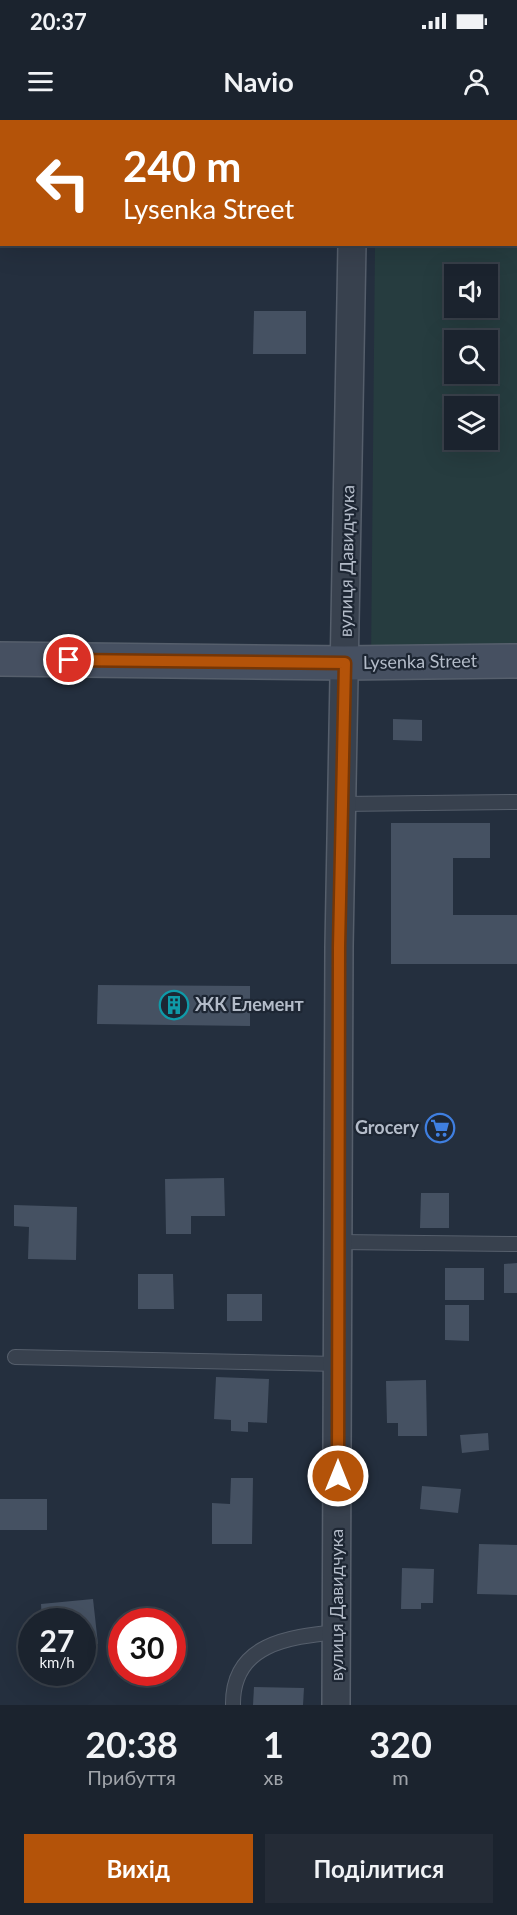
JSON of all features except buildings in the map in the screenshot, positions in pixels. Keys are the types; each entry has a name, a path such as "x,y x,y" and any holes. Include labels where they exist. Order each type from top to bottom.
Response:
{"street":[{"name":"вулиця Давидчука","path":"336,1705 340,1242 339,947 352,246"},
{"name":"Lysenka Street","path":"0,659 345,663 517,661"}],"lane":[{"path":"342,804 517,802"},
{"path":"340,1242 517,1244"},
{"path":"15,1357 339,1364"},
{"path":"233,1705 233,1687 239,1670 254,1656 277,1642 297,1636 337,1632"}],"green space":[{"path":"375,246 517,246 517,656 371,660"}],"place":[{"name":"ЖК Елемент","path":"174,1005"},
{"name":"Grocery","path":"440,1128"}],"route":[{"path":"69,660 345,663 339,947 338,1476"}]}
